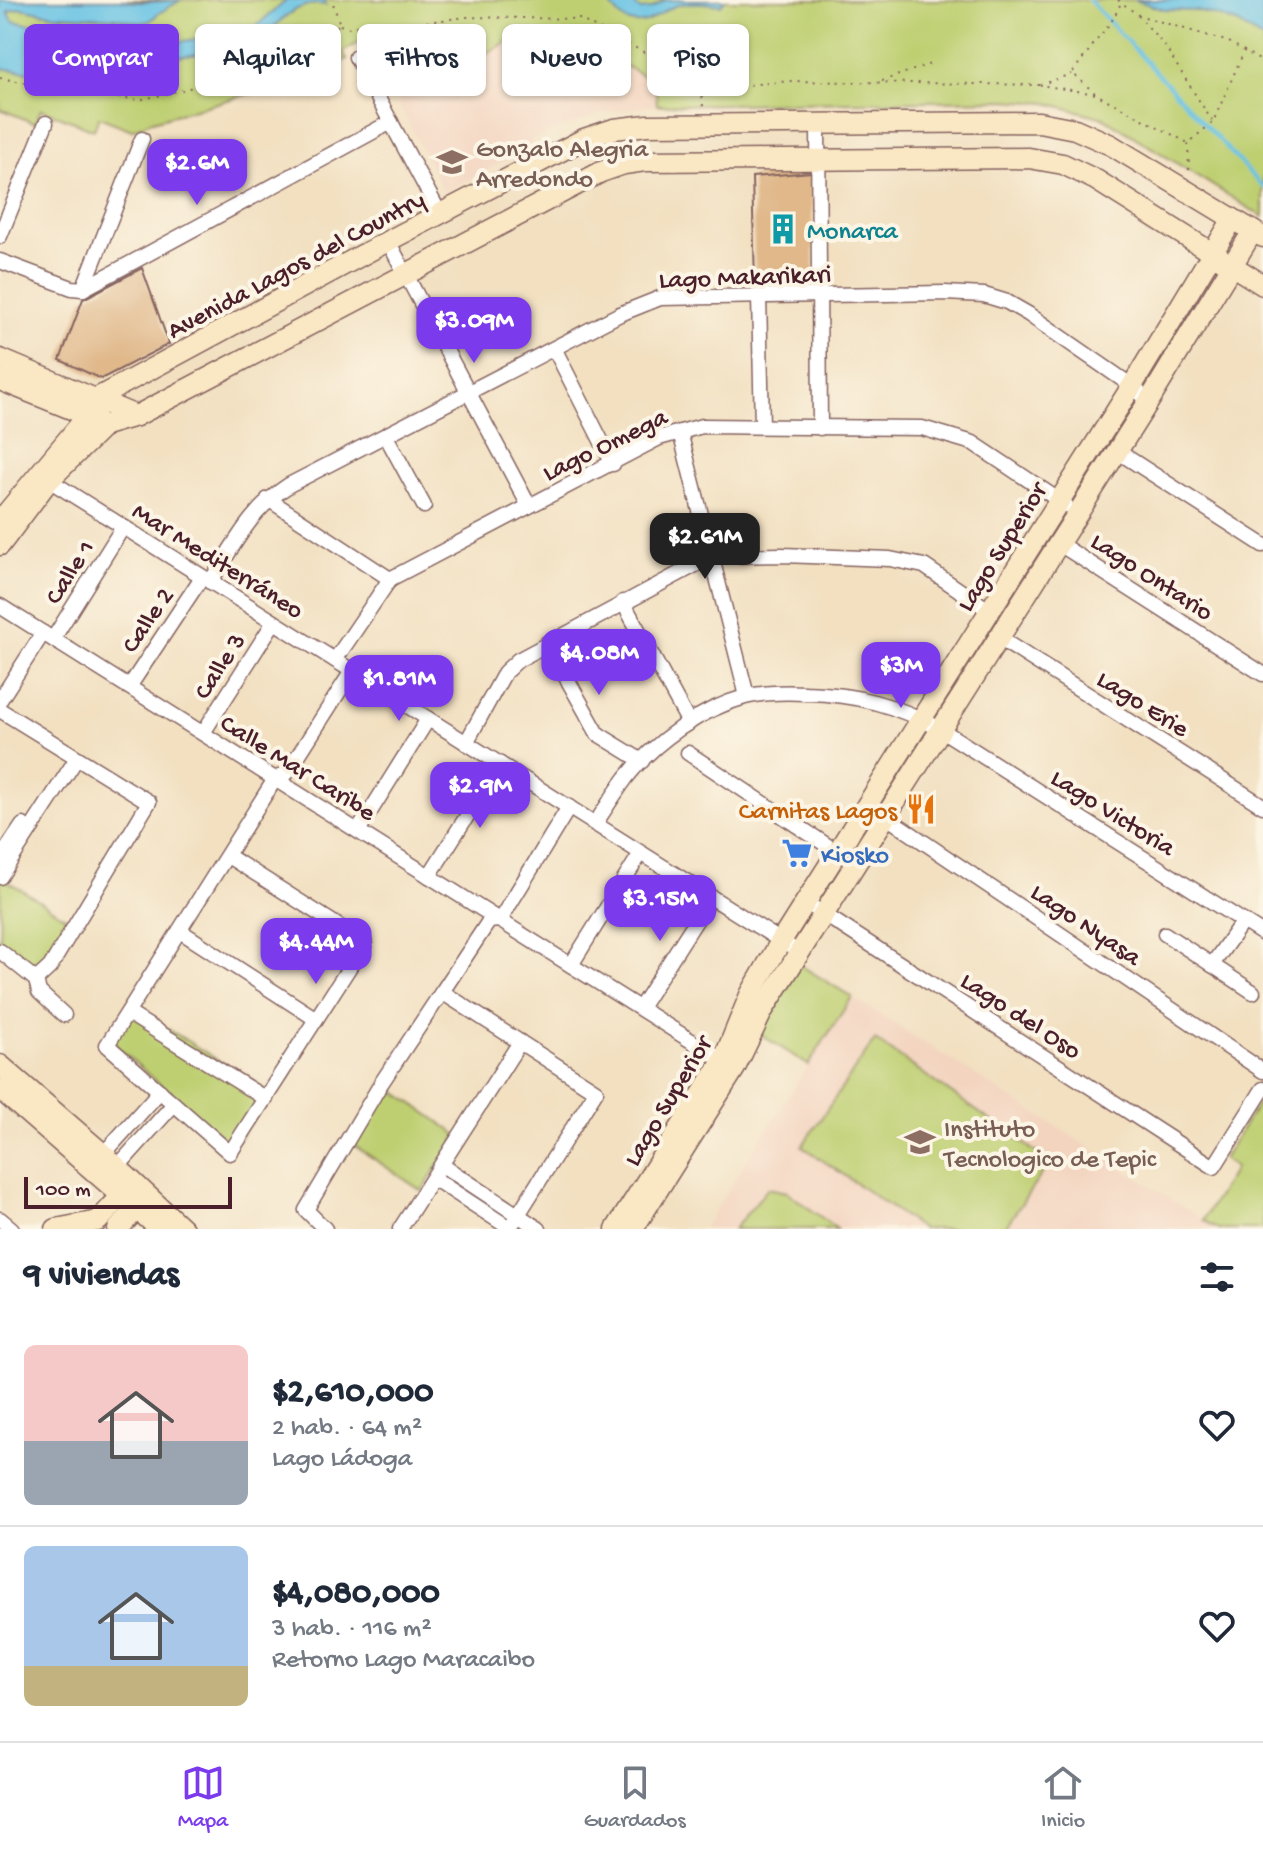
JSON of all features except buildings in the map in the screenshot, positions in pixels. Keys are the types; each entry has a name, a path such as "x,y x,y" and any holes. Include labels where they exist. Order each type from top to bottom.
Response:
{"street":[{"path":"356,57 440,214"},
{"path":"0,261 72,288 83,289 391,122"},
{"name":"Avenida Lagos del Country","path":"97,412 388,241 584,139 614,129 704,124 1039,122 1075,129 1111,145 1258,234"},
{"path":"0,236 46,123"},
{"path":"818,123 820,428"},
{"path":"83,289 142,139"},
{"path":"0,380 97,412 136,416 601,172 645,161 1029,158 1063,164 1096,180 1263,285"},
{"name":"Lago Superior","path":"616,1229 729,1064 750,995 781,941 1132,386 1233,219"},
{"name":"Lago Superior","path":"633,1229 729,1064 799,952 1149,401 1231,266 1258,234"},
{"path":"388,241 529,506"},
{"name":"Lago Makarikari","path":"206,579 268,499 620,314 660,298 984,295 1007,302 1028,314 1149,401"},
{"path":"759,297 762,426"},
{"path":"555,350 613,464"},
{"path":"0,359 97,412"},
{"path":"0,521 43,477 97,412"},
{"name":"Lago Omega","path":"335,660 390,579 659,438 702,426 922,428 973,443 1077,512"},
{"path":"680,432 747,696"},
{"path":"386,436 424,506"},
{"path":"1117,451 1263,545"},
{"path":"0,545 43,477"},
{"name":"Mar Mediterráneo","path":"43,477 799,952"},
{"path":"268,499 390,579"},
{"name":"Calle 1","path":"0,700 123,527"},
{"name":"Lago Ontario","path":"1058,543 1263,674"},
{"path":"466,743 505,672 518,660 712,556 890,559 924,566 990,611"},
{"name":"Calle 2","path":"129,687 206,579"},
{"path":"623,602 689,723"},
{"name":"Calle Mar Caribe","path":"0,606 729,1064"},
{"name":"Calle 3","path":"203,733 274,622"},
{"name":"Lago Erie","path":"999,638 1263,806"},
{"path":"547,643 598,734 642,761"},
{"path":"228,856 365,943 230,1153 107,1045 275,779 287,773 352,671"},
{"name":"Lago Victoria","path":"595,824 626,778 689,723 747,696 787,692 839,694 869,699 940,729 1263,934"},
{"path":"0,710 149,802 50,967 36,980"},
{"path":"358,831 428,719"},
{"path":"688,753 837,852"},
{"path":"0,859 73,756"},
{"path":"0,877 73,756"},
{"path":"429,876 500,764"},
{"path":"325,1229 306,1210 382,1082 489,921 500,920 569,807"},
{"name":"Lago Nyasa","path":"885,816 1263,1071"},
{"path":"571,965 641,853"},
{"path":"640,1008 711,897"},
{"name":"Lago del Oso","path":"805,902 1214,1167 1263,1089"},
{"path":"1212,965 1243,921"},
{"path":"180,931 316,1019"},
{"path":"1165,934 1253,992"},
{"path":"0,951 36,980 39,992 64,1015"},
{"path":"442,992 596,1091 512,1225"},
{"path":"128,1013 266,1099"},
{"path":"400,1229 520,1042"},
{"path":"0,1065 135,1196 160,1229"},
{"path":"0,1089 105,1167"},
{"path":"105,1167 160,1091"},
{"path":"105,1167 174,1104"},
{"path":"438,1171 512,1225 539,1229"},
{"path":"56,1229 98,1221 135,1196"},
{"path":"118,1229 135,1196"},
{"path":"135,1196 183,1229"},
{"path":"0,1219 12,1229"}],"path":[{"path":"332,0 340,24"},
{"path":"1039,85 1072,73 1113,19 1119,2 1138,15 1164,45 1212,123"},
{"path":"1138,15 1203,33 1245,49 1263,62"},
{"path":"341,25 386,27 467,17 579,19 647,54"},
{"path":"1188,143 1212,123 1245,49"},
{"path":"877,83 933,63"},
{"path":"1072,73 1096,94 1188,143"},
{"path":"0,78 139,100 195,86"},
{"path":"749,85 791,81 1039,85 1096,94"},
{"path":"702,96 704,124"},
{"path":"1188,143 1189,170"}],"shaded area":[{"path":"502,44 502,96 631,96 631,69 647,78 647,96 656,96 657,105 601,113 531,140 534,146 444,192 395,96 486,96 486,53"},
{"name":"Instituto Tecnologico de Tepic","path":"852,997 1218,1229 703,1229"}],"green space":[{"path":"0,0 1263,0 1263,217 1104,118 1047,103 1005,100 657,105 656,96 749,96 749,24 647,24 647,78 631,69 631,24 502,24 502,45 486,53 486,24 357,24 357,44 343,52 347,59 341,62 341,24 195,24 195,96 242,96 149,122 132,130 99,117 94,130 41,109 35,123 0,109"},
{"path":"1,877 73,922 36,973 0,943"},
{"path":"800,965 852,997 808,1065 760,1034"},
{"path":"131,1006 269,1092 233,1148 109,1040"},
{"path":"875,1040 1050,1162 1004,1229 922,1229 802,1146"},
{"path":"386,1085 458,1135 422,1191 349,1142"},
{"path":"1263,1095 1263,1229 1218,1229 1203,1220 1235,1168 1223,1159"},
{"path":"768,1188 787,1192 837,1229 734,1229"}],"water":[{"path":"0,0 181,0 150,21 139,23 116,18 56,15 20,8 8,11 13,21 28,24 24,24 24,71 0,68"},
{"path":"287,0 325,0 326,5 304,6 279,22 258,24"},
{"path":"605,0 629,0 641,10 650,9 666,0 725,0 721,5 678,5 648,21 635,23 624,19"},
{"path":"1135,0 1263,0 1263,40 1239,24 1218,16 1197,11 1165,10"},
{"path":"195,39 195,55 179,57 179,42"}],"waterway":[{"path":"1089,0 1263,187"}],"place":[{"name":"Gonzalo Alegria Arredondo","path":"452,162"},
{"name":"Monarca","path":"783,229"},
{"name":"Carnitas Lagos","path":"921,809"},
{"name":"Kiosko","path":"797,853"},
{"name":"Instituto Tecnologico de Tepic","path":"920,1142"}]}
